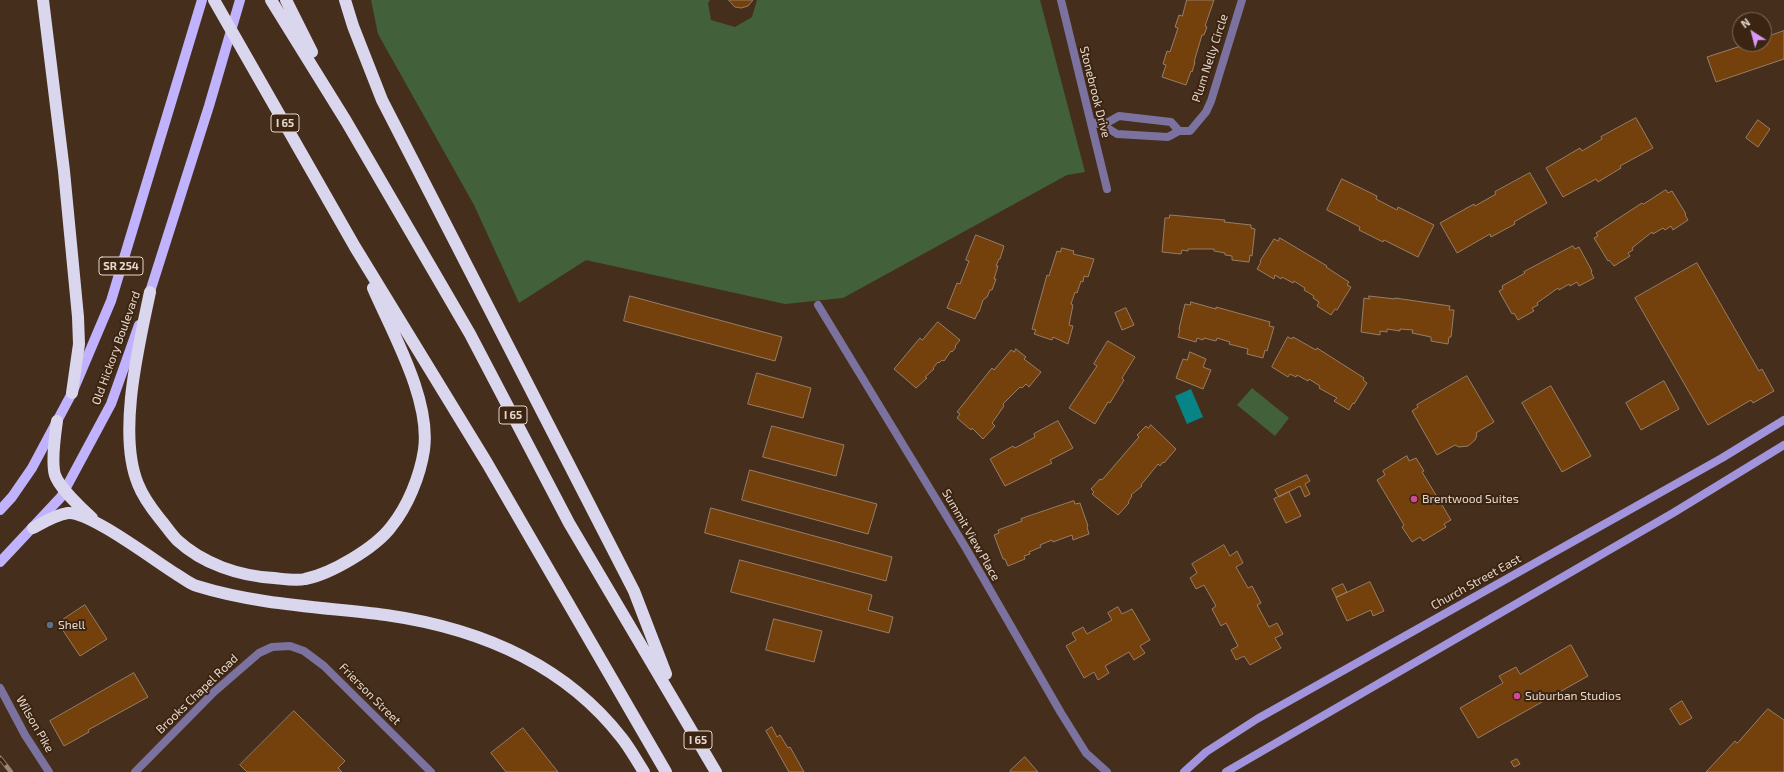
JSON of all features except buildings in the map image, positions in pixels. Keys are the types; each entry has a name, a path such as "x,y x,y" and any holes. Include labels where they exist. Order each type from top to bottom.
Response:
{"highway":[{"path":"43,0 64,171 78,317 79,344 72,393"},
{"name":"I 65","path":"214,0 355,247 487,463 666,772"},
{"name":"I 65","path":"271,0 346,121 470,334 570,523 716,772"},
{"path":"286,0 346,121"},
{"path":"345,0 353,26 382,100 634,591 680,709"},
{"path":"150,292 136,360 130,409 130,449 138,484 151,507 176,539 202,560 235,572 269,578 303,580 334,569 366,550 391,528 408,500 424,449 422,409 409,371 355,247"},
{"path":"57,421 54,447 55,475 75,502 96,521 195,586 251,600 395,617 459,630 504,646 546,668 590,703 622,737 644,772"},
{"path":"33,528 53,517 70,513 96,521"}],"main road":[{"name":"Old Hickory Boulevard","path":"0,510 12,497 32,468 72,393 110,301 202,0"},
{"name":"Old Hickory Boulevard","path":"0,562 61,497 111,404 150,292 209,106 240,0"},
{"name":"Church Street East","path":"1184,772 1206,752 1257,719 1716,461 1784,420"},
{"path":"1226,772 1672,513 1784,445"}],"street":[{"name":"Stonebrook Drive","path":"1061,0 1107,189"},
{"name":"Plum Nelly Circle","path":"1091,122 1103,125 1117,134 1168,137 1179,131 1190,131 1206,112 1211,101 1242,0"},
{"path":"1103,125 1119,116 1171,122 1179,131"},
{"name":"Summit View Place","path":"818,306 959,537 1064,719 1086,753 1107,772"},
{"name":"Brooks Chapel Road","path":"135,772 250,659 265,649 284,645"},
{"name":"Frierson Street","path":"284,645 304,651 324,666 431,772"},
{"name":"Wilson Pike","path":"0,688 25,734 49,772"}],"green space":[{"path":"371,0 710,0 708,3 711,20 735,27 752,17 757,0 1040,0 1085,172 1067,175 843,298 785,304 586,260 519,303 474,205 378,34"},
{"path":"1252,388 1289,418 1275,436 1237,405"}],"water":[{"path":"1191,389 1203,417 1187,424 1175,396"}],"railway":[{"path":"0,758 11,772"}],"place":[{"name":"Brentwood Suites","path":"1414,499"},
{"name":"Shell","path":"50,625"},
{"name":"Suburban Studios","path":"1517,696"}]}
